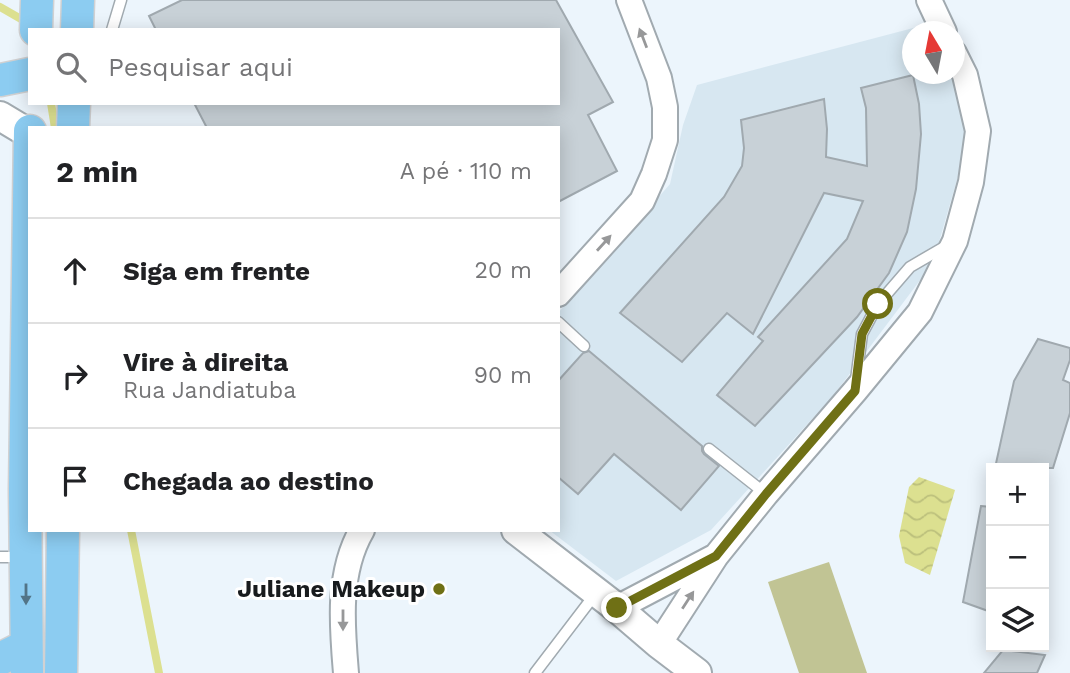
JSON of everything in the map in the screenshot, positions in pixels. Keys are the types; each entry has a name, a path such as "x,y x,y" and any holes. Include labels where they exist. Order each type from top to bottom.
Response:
{"main road":[{"path":"36,28 37,0"},
{"path":"77,28 78,0"},
{"path":"0,80 28,74"},
{"path":"30,126 32,105"},
{"path":"73,126 74,105"},
{"path":"0,116 28,131"},
{"path":"18,660 25,490 28,275"},
{"path":"61,673 63,532"},
{"path":"519,532 696,673"}],"street":[{"path":"560,292 642,201 665,140 665,107 659,78 629,0"},
{"path":"929,0 939,21"},
{"path":"659,644 716,556 920,312 955,241 971,182 978,131 965,75"},
{"path":"346,673 343,594 349,557 361,532"},
{"path":"606,600 716,556"}],"lane":[{"path":"114,28 121,0"},
{"path":"855,391 862,334 878,304 910,267 955,241"},
{"path":"560,324 584,346"},
{"path":"709,449 766,494"},
{"path":"0,557 13,557"},
{"path":"535,673 606,600"}],"shaded area":[{"path":"902,31 902,84 958,84 968,129 961,166 933,263 833,396 711,530 616,581 552,532 560,532 560,311 670,184 683,125 697,85"},
{"path":"829,562 867,673 799,673 768,582"}],"water":[{"path":"919,477 955,490 930,575 905,563 899,536 909,487"}],"building":[{"path":"182,0 556,0 613,102 588,115 617,171 560,201 560,126 206,126 195,105 560,105 560,28 155,28 149,16"},
{"path":"902,78 902,84 915,84 921,134 916,189 907,232 889,273 857,317 755,426 717,395 763,341 758,337 847,239 863,201 824,193 753,334 727,313 682,362 620,313 724,197 742,166 744,148 741,120 824,99 826,157 867,166 866,108 861,88"},
{"path":"1038,339 1070,348 1070,360 1063,380 1070,383 1070,413 1053,468 1049,468 1049,463 996,463 1014,381"},
{"path":"589,351 702,446 704,454 719,466 681,510 614,454 578,494 560,479 560,379 583,353"},
{"path":"981,506 986,506 986,610 963,602"},
{"path":"1001,652 1045,655 1037,673 984,673"}],"waterway":[{"path":"0,7 28,23"},
{"path":"51,105 55,126"},
{"path":"131,532 159,673"}],"place":[{"name":"Juliane Makeup","path":"439,589"}],"route":[{"path":"617,608 716,556 855,391 862,334 878,304"}]}
